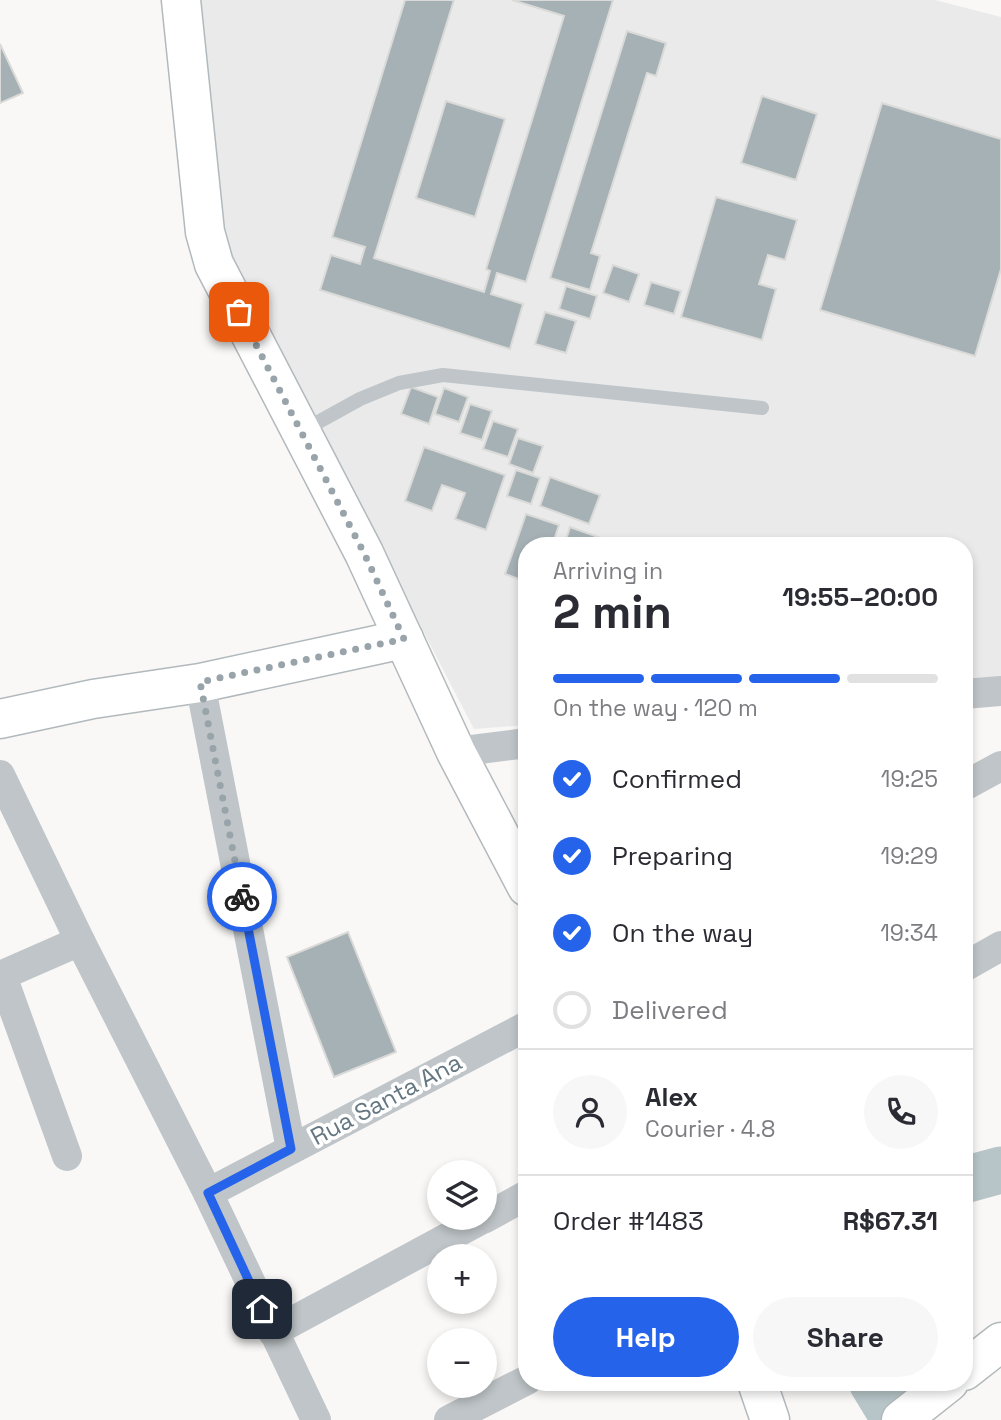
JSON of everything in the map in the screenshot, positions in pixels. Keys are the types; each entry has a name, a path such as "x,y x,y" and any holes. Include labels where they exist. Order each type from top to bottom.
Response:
{"main road":[{"path":"181,0 205,232 214,264 364,553 456,752 518,870"},
{"path":"0,719 93,699 200,682 404,639"},
{"path":"973,1364 1001,1342"},
{"path":"760,1391 770,1420"}],"street":[{"path":"200,682 291,1149"},
{"path":"973,693 1001,691"},
{"path":"456,752 518,744"},
{"path":"973,781 1001,766"},
{"path":"0,775 12,827 80,941 208,1193 316,1420"},
{"path":"67,1156 1,976 80,941"},
{"path":"973,962 1001,946"},
{"name":"Rua Santa Ana","path":"208,1193 518,1031"},
{"path":"497,1211 518,1200"},
{"path":"273,1332 463,1230"},
{"path":"449,1420 518,1385"}],"lane":[{"path":"301,432 360,399 399,383 443,375 762,408"}],"shaded area":[{"path":"197,0 935,0 1001,17 1001,683 973,686 973,537 518,537 518,726 474,729 219,238"}],"building":[{"path":"405,0 454,0 374,258 484,292 490,271 486,269 564,16 512,0 613,0 526,282 497,273 491,294 523,304 510,349 320,290 331,255 360,264 365,247 332,237"},
{"path":"627,31 666,43 656,76 647,73 591,253 600,256 590,290 550,278"},
{"path":"0,44 23,93 0,103"},
{"path":"762,96 817,114 796,180 741,163"},
{"path":"446,101 505,119 475,217 416,198"},
{"path":"882,103 1001,139 1001,269 975,356 820,310"},
{"path":"716,197 797,220 785,260 768,255 759,284 776,289 762,340 681,317"},
{"path":"613,265 639,274 629,302 603,293"},
{"path":"651,282 681,291 674,314 644,305"},
{"path":"566,286 597,296 590,319 559,309"},
{"path":"545,312 576,321 566,353 535,344"},
{"path":"411,387 438,397 429,424 401,414"},
{"path":"444,388 468,397 459,422 435,414"},
{"path":"470,404 492,411 482,440 460,433"},
{"path":"493,421 518,429 508,457 483,449"},
{"path":"518,438 543,446 533,473 509,464"},
{"path":"424,447 505,475 486,530 455,519 465,493 442,485 432,511 405,501"},
{"path":"516,470 540,478 531,504 507,496"},
{"path":"550,477 600,495 589,524 540,506"},
{"path":"526,514 559,525 555,537 518,537 518,579 505,574"},
{"path":"570,527 598,537 567,537"},
{"path":"348,932 396,1052 334,1077 287,957"}],"waterway":[{"path":"973,1178 1001,1170"},
{"path":"877,1391 895,1420"}],"way so far":[{"path":"239,312 364,553 404,639 200,682 242,897"}],"route":[{"path":"242,897 291,1149 208,1193 262,1309"}]}
